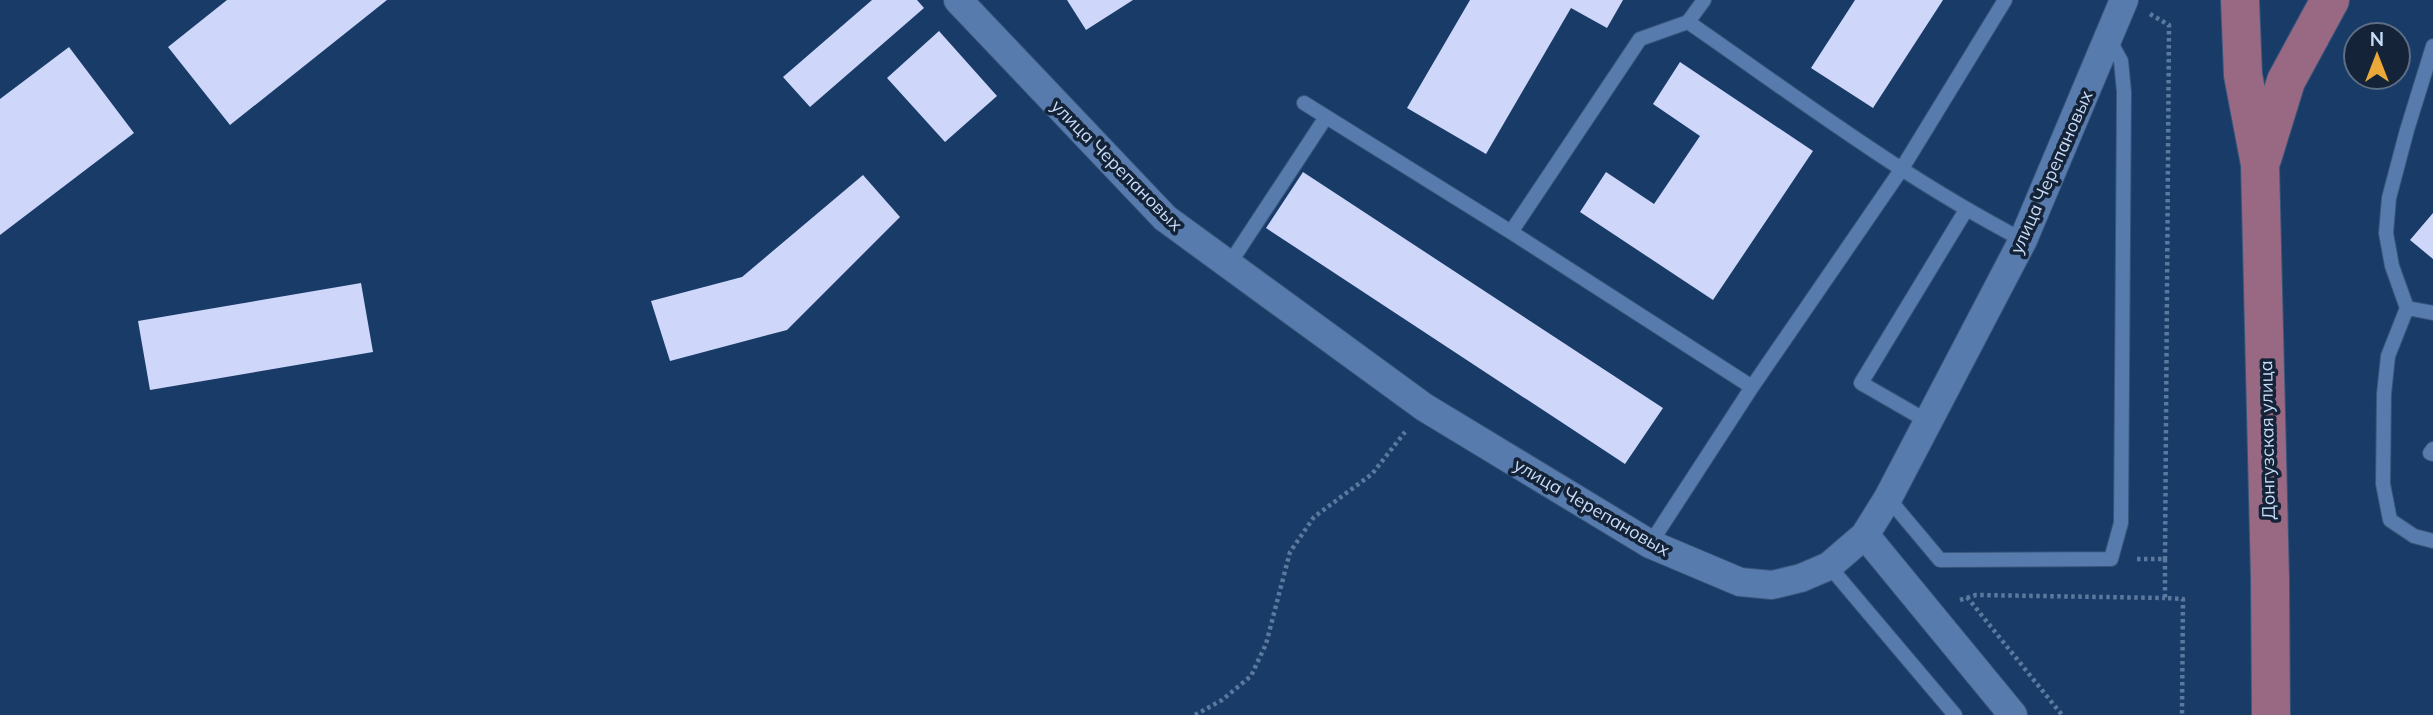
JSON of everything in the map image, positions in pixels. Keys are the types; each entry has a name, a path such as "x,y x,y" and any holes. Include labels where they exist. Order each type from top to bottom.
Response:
{"main road":[{"path":"2240,0 2243,75 2260,164"},
{"path":"2260,164 2286,81 2330,0"},
{"name":"Донгузская улица","path":"2260,164 2271,715"}],"street":[{"name":"улица Черепановых","path":"958,0 1165,218 1424,407 1650,544 1740,582 1772,585 1801,578 1829,566 1865,535 1888,498 2023,240 2109,39 2136,6"},
{"path":"1865,535 2014,715"}],"lane":[{"path":"1511,232 1640,39 1688,22 1704,0"},
{"path":"1650,544 1752,387 1901,170 2005,0"},
{"path":"1688,22 1901,170 1966,210 2023,240"},
{"path":"1888,498 1940,560 2111,559 2121,523 2124,92 2121,61 2109,39"},
{"path":"2433,46 2389,198 2386,233 2392,266 2407,308 2388,356 2384,394 2383,484 2390,520 2414,536 2433,541"},
{"path":"1304,103 1752,387"},
{"path":"1228,266 1326,117"},
{"path":"1927,421 1861,383 1966,210"},
{"path":"2407,308 2433,313"},
{"path":"2433,449 2430,453 2433,454"},
{"path":"1829,566 1955,715"}],"path":[{"path":"2136,6 2169,25 2165,598"},
{"path":"1195,715 1222,701 1251,676 1266,644 1290,552 1314,517 1372,474 1424,407"},
{"path":"2111,559 2165,559"},
{"path":"1933,618 1966,597 1976,595 2183,598 2182,715"},
{"path":"1966,597 2062,715"}],"building":[{"path":"227,0 387,0 230,125 168,47"},
{"path":"872,0 917,0 924,8 810,107 783,77"},
{"path":"1067,0 1133,0 1086,30"},
{"path":"1470,0 1623,0 1607,28 1571,8 1486,154 1407,108"},
{"path":"1855,0 1943,0 1873,108 1811,68"},
{"path":"939,31 997,96 945,142 887,78"},
{"path":"69,47 134,133 0,235 0,99"},
{"path":"1680,62 1813,151 1713,300 1580,212 1606,172 1654,204 1700,136 1653,104"},
{"path":"1303,172 1663,408 1625,464 1266,228"},
{"path":"863,175 900,217 787,330 670,361 651,301 742,277"},
{"path":"2433,213 2433,259 2410,240"},
{"path":"361,283 373,352 150,390 138,321"}]}
